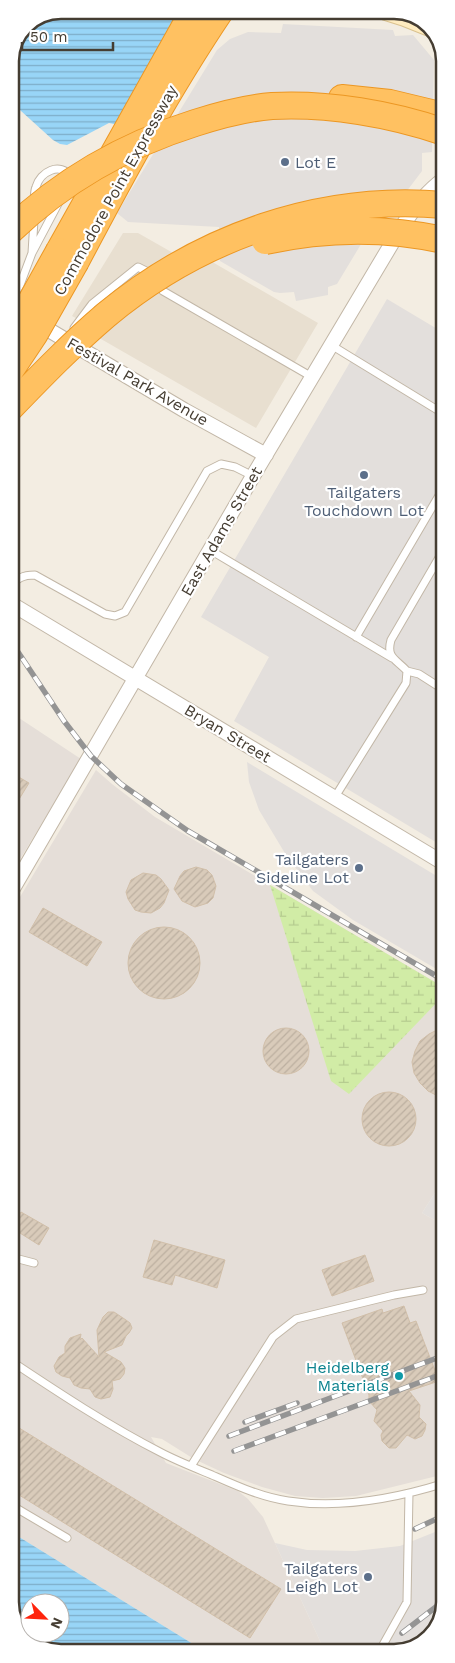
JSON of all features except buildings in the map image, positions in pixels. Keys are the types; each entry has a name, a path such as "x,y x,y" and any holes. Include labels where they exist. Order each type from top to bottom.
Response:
{"highway":[{"name":"Commodore Point Expressway","path":"19,358 34,335 67,256 189,19"},
{"name":"Commodore Point Expressway","path":"19,326 67,256 215,19"},
{"path":"19,223 61,188 121,152 165,133 234,112 317,100 354,99 396,104 436,114"},
{"path":"271,106 303,106 358,112 392,118 436,130"},
{"path":"19,399 70,348 117,306 157,277 191,257 232,238 275,223 319,212 362,206 436,205"},
{"path":"117,306 150,286 200,262 232,250 277,238 326,232 361,231 400,233 436,239"}],"street":[{"name":"East Adams Street","path":"19,877 331,345 410,214 436,185"},
{"name":"Festival Park Avenue","path":"19,312 184,410 266,455"},
{"name":"Bryan Street","path":"19,608 436,859"}],"lane":[{"path":"19,287 32,252 70,182 71,176 64,170 50,170 41,177 36,186 32,252"},
{"path":"65,339 92,304 138,266 152,274 163,291 312,377"},
{"path":"331,345 436,409"},
{"path":"19,578 25,575 35,575 104,614 115,616 125,612 207,472 221,464 235,467 253,476"},
{"path":"356,637 436,502"},
{"path":"210,550 392,658 407,671 419,674 436,685"},
{"path":"392,658 388,649 391,640 436,563"},
{"path":"334,797 406,683 407,671"},
{"path":"19,1259 34,1263"},
{"path":"191,1466 273,1337 296,1319 394,1294 423,1290"},
{"path":"19,1366 161,1453 250,1492 288,1501 331,1504 379,1500 436,1486"},
{"path":"383,1644 407,1602 409,1493"},
{"path":"19,1510 67,1538"}],"shaded area":[{"name":"Lot E","path":"283,24 393,30 395,36 413,35 434,60 432,152 422,153 422,171 400,200 387,201 337,284 328,287 328,295 296,301 294,292 274,292 220,261 219,227 128,222 117,213 217,50 230,39 248,32 281,33"},
{"path":"123,233 138,233 189,262 195,252 318,323 256,428 94,335 97,329 72,316"},
{"name":"Tailgaters Touchdown Lot","path":"387,299 436,328 436,842 234,721 269,657 201,617"},
{"path":"19,718 81,759 19,861"},
{"name":"Tailgaters Sideline Lot","path":"247,762 436,876 436,969 353,920 313,891 286,855 259,810 249,782"},
{"path":"96,770 155,817 436,983 436,1191 422,1213 436,1221 436,1476 356,1496 323,1498 295,1496 262,1487 224,1473 194,1459 162,1439 151,1437 166,1463 238,1491 248,1499 263,1517 321,1644 193,1644 19,1537 19,899"},
{"path":"436,1191 436,1221 422,1213"},
{"name":"Tailgaters Leigh Lot","path":"436,1532 436,1602 433,1618 426,1630 415,1639 403,1643 321,1644 275,1543 307,1550 355,1551 400,1546"}],"green space":[{"path":"270,885 436,983 436,1003 349,1094 331,1081"}],"water":[{"path":"60,19 177,19 119,125 109,123 67,145 53,140 19,109 20,52 26,37 31,31 45,22"},
{"path":"19,1537 193,1644 50,1643 70,1643 70,1593 20,1593 20,1611"}],"railway":[{"path":"19,654 64,721 91,756 121,784 188,831 436,976"},
{"path":"229,1436 436,1358"},
{"path":"234,1451 436,1376"},
{"path":"245,1422 297,1403"},
{"path":"415,1529 436,1519"},
{"path":"402,1633 435,1607"}],"place":[{"name":"Lot E","path":"285,162"},
{"name":"Tailgaters Touchdown Lot","path":"364,475"},
{"name":"Tailgaters Sideline Lot","path":"359,868"},
{"name":"Heidelberg Materials","path":"399,1376"},
{"name":"Tailgaters Leigh Lot","path":"368,1577"}]}
